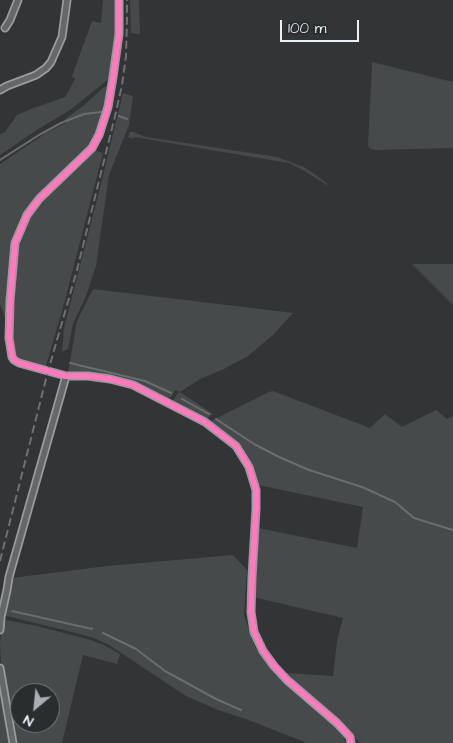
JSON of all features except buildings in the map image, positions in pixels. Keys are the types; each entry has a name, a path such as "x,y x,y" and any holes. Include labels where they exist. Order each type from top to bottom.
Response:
{"street":[{"path":"5,28 18,0"},
{"path":"0,90 36,75 51,62 62,37 67,0"},
{"path":"120,0 119,34 113,77 108,107 99,134 92,148 39,199 26,215 15,243 9,338 12,357 19,363 66,376 88,376 133,385 205,422 236,446 249,467 256,490 251,612 254,632 263,651 274,666 287,680 337,723 350,737 351,743"},
{"path":"0,630 8,577 66,376"},
{"path":"0,668 13,743"}],"shaded area":[{"path":"103,0 117,0 114,63 110,78 70,110 0,155 0,134 5,132 17,115 65,97 75,79 72,76 92,21 101,23"},
{"path":"130,0 139,0 140,34 131,33"},
{"path":"372,62 453,82 453,148 376,150 368,146"},
{"path":"107,86 103,113 90,148 37,198 26,211 18,227 12,244 6,320 0,304 0,164 46,133 66,123 65,119"},
{"path":"123,93 133,96 129,125 109,175 96,266 86,296 73,324 68,349 62,352 64,328"},
{"path":"130,132 146,137 277,157 304,167 328,184 289,163 134,137 132,139 128,137"},
{"path":"93,150 103,153 45,369 17,360 11,352 19,240 23,226 34,211"},
{"path":"412,264 453,264 453,305"},
{"path":"93,289 293,313 273,335 248,356 200,379 180,392 213,414 204,420 172,402 179,392 175,390 168,399 132,383 89,373 68,373 77,321"},
{"path":"273,391 370,428 385,414 402,427 436,410 447,419 453,416 453,743 361,743 275,665 286,673 333,676 337,641 343,618 253,597 258,528 357,548 363,507 258,485 251,465 209,422"},
{"path":"233,555 247,570 244,616 256,648 276,674 334,723 346,743 307,743 218,710 186,696 109,645 94,638 6,616 5,610 11,578 107,566"},
{"path":"6,620 91,640 120,654 117,664 83,655 62,743 15,743 13,733 60,733 60,683 10,683 10,715 1,664 0,642 3,622"},
{"path":"0,681 11,743 0,743"}],"waterway":[{"path":"0,160 61,123 84,114 101,112"},
{"path":"119,116 127,119"},
{"path":"70,363 145,381 171,393"},
{"path":"182,399 209,414"},
{"path":"216,419 254,444 279,457 309,470 362,487 395,502 414,518 453,530"},
{"path":"12,611 92,629"},
{"path":"103,633 136,649 165,671 216,699 241,710"}],"railway":[{"path":"0,561 47,375 77,270 116,112 126,56 127,0"}],"cycle path":[{"path":"119,0 119,34 113,77 108,107 99,135 92,148 39,199 27,215 15,243 9,338 12,357 19,363 66,376 88,376 133,385 205,422 236,446 249,467 256,490 251,612 254,632 263,651 274,666 287,680 337,723 350,737 351,743"}]}
